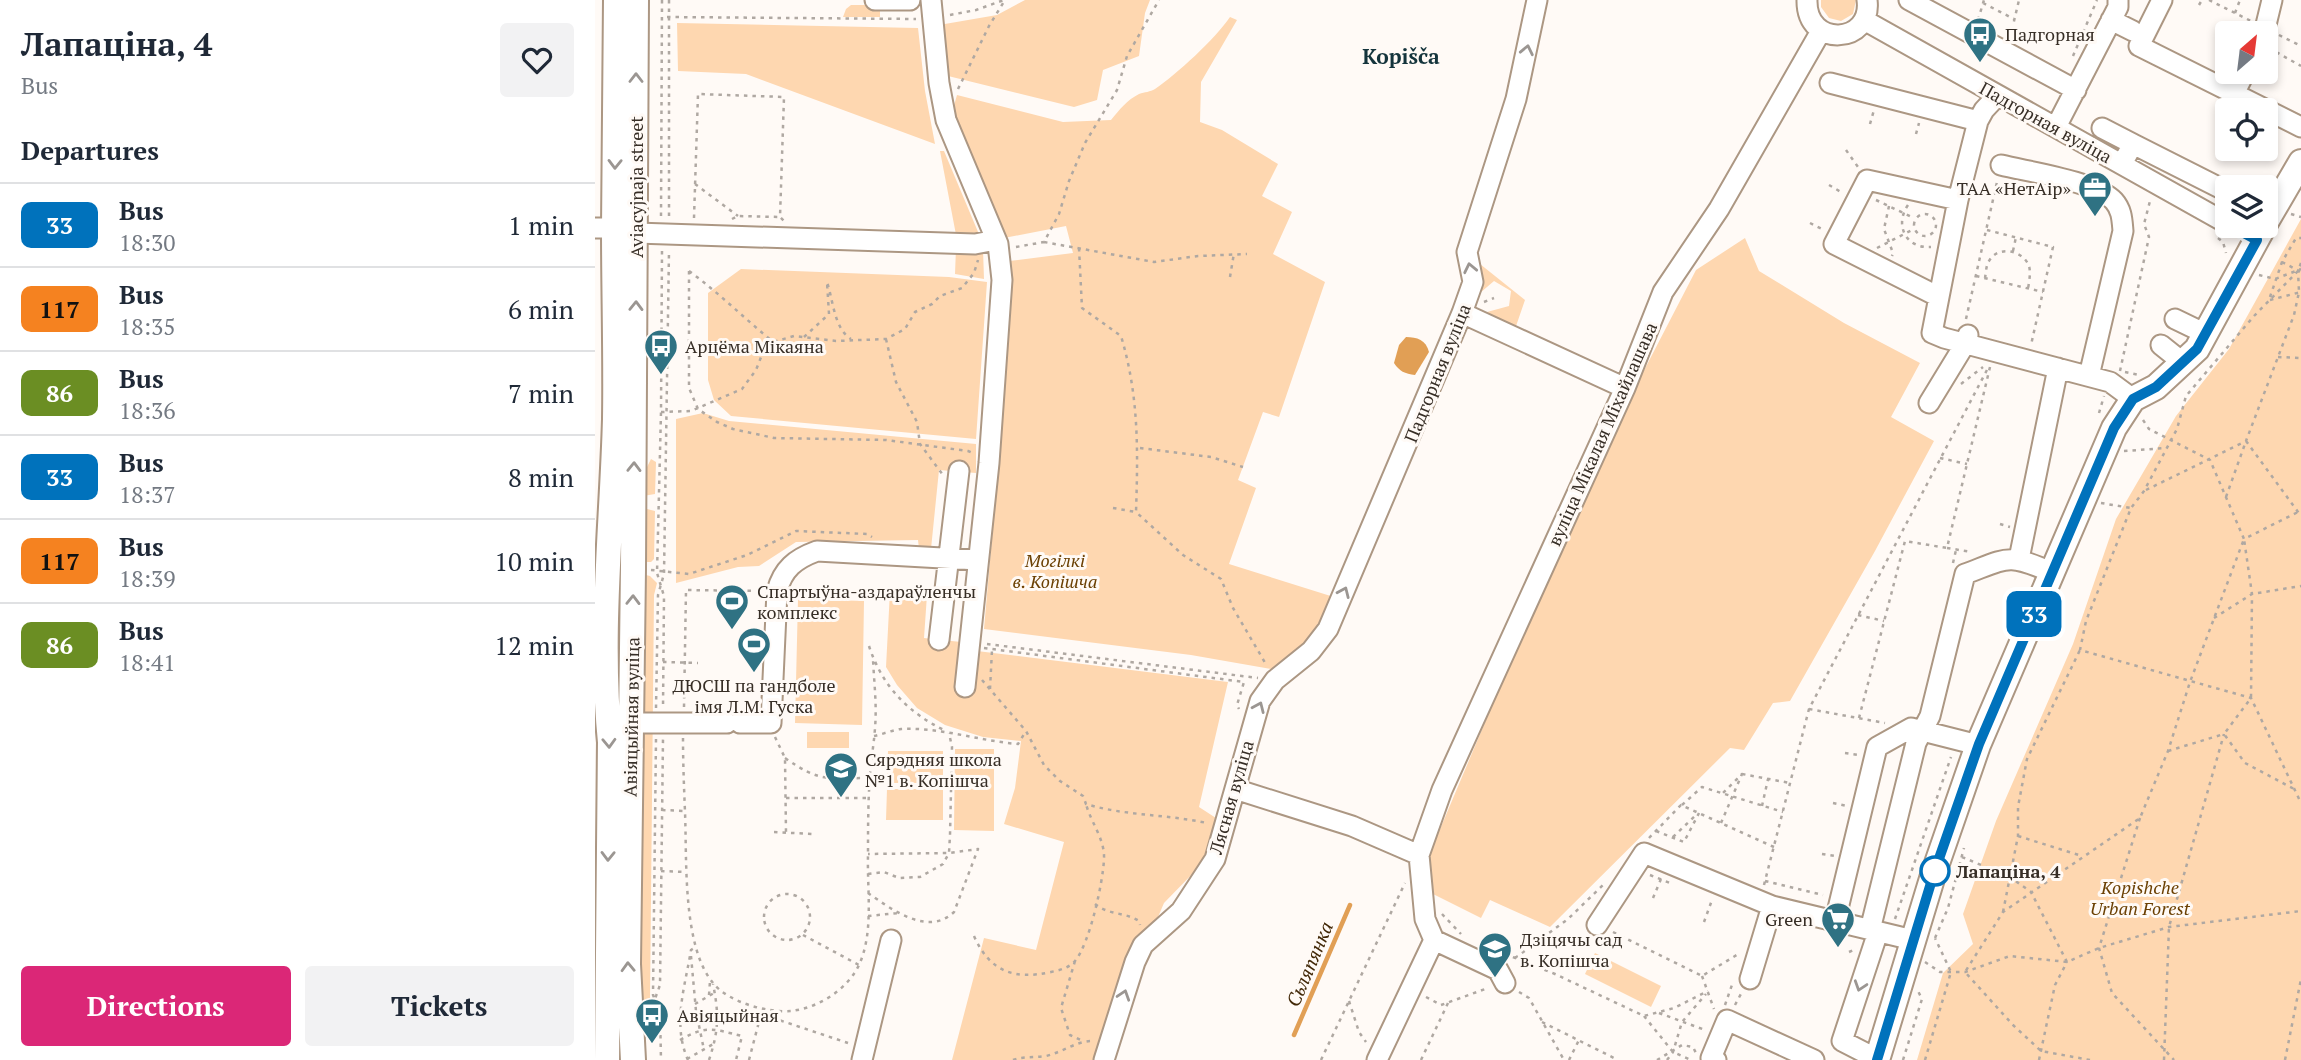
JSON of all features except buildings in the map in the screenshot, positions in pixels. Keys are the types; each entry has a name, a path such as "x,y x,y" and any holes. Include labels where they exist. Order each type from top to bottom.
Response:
{"main road":[{"path":"613,535 617,0"},
{"name":"Aviacyjnaja street","path":"615,230 636,0"},
{"path":"2278,203 2301,162"},
{"path":"1877,1060 1924,946 1979,744 2114,428 2197,349 2258,238"},
{"name":"Авіяцыйная вуліца","path":"613,535 630,723 628,964 633,1060"},
{"name":"Авіяцыйная вуліца","path":"607,1060 602,787 610,742 605,694 606,569 613,535"}],"street":[{"path":"876,0 910,0"},
{"name":"Падгорная вуліца","path":"1311,651 1328,629 1362,553 1473,282 1467,251 1516,99 1537,0"},
{"path":"1807,0 1807,10 1812,22 1821,31 1832,35 1845,35 1856,30 1864,20 1867,0"},
{"path":"1909,0 2076,90"},
{"path":"2056,127 2118,7 2118,0"},
{"path":"2162,0 2139,46 2301,127"},
{"path":"2267,21 2272,0"},
{"path":"932,10 946,120 996,240 1002,281 989,463 965,687"},
{"name":"Падгорная вуліца","path":"1864,20 2215,217"},
{"path":"2109,24 2131,35"},
{"name":"вуліца Мікалая Міхайлашава","path":"1419,855 1442,790 1625,388 1663,292 1719,209 1821,31"},
{"path":"1830,83 1977,121"},
{"path":"2234,94 2239,84"},
{"path":"1998,95 1977,121 1958,200 1932,333 1966,340 2027,360 2110,382 2136,407"},
{"path":"2102,128 2215,185"},
{"path":"2122,164 2133,144"},
{"path":"2001,165 2104,192 2115,202 2122,216 2123,231 2089,376"},
{"path":"1939,296 1834,244 1863,186 1958,200"},
{"path":"615,230 975,244 996,240"},
{"path":"1462,313 1625,388"},
{"path":"2175,319 2206,334"},
{"path":"1929,403 1966,340"},
{"path":"2161,345 2176,357 2180,366"},
{"path":"2019,559 2057,368"},
{"path":"939,640 960,471"},
{"path":"630,723 771,723 777,591 780,579 790,565 802,556 817,551 978,560"},
{"path":"1877,1060 1842,1041 1874,931 1916,743 1930,716 1965,574 2006,559 2019,559 2051,572"},
{"name":"Лясная вуліца","path":"1106,1054 1135,962 1143,945 1181,911 1215,859 1260,701 1275,680 1311,651"},
{"path":"1835,921 1877,747 1911,728 1979,744"},
{"path":"1235,789 1352,826 1419,855 1425,919 1433,940 1498,970 1504,983"},
{"path":"1597,925 1644,853 1772,906 1924,946"},
{"path":"1750,979 1772,906"},
{"path":"863,1054 891,940"},
{"path":"1374,1055 1410,990 1433,940"},
{"path":"1716,1060 1711,1058 1717,1021 1814,1060"}],"path":[{"path":"651,1014 660,985 662,810 657,599 664,570 665,502 663,0"},
{"path":"661,1060 660,1015 653,993 659,723 663,662 664,596 657,570 669,0"},
{"path":"662,17 976,10 1005,0"},
{"path":"958,89 1005,0"},
{"path":"2009,45 2019,0"},
{"path":"2070,62 2098,0"},
{"path":"2199,5 2201,0"},
{"path":"2235,13 2240,0"},
{"path":"1976,28 1984,1 2015,19"},
{"path":"2279,53 2301,66"},
{"path":"694,235 698,94 784,97 780,217 797,239"},
{"path":"1846,150 1863,186 1889,206 1915,219"},
{"path":"1966,340 1960,333 1965,324 2001,165"},
{"path":"695,184 738,216"},
{"path":"2121,371 2149,237 2144,225 2151,197"},
{"path":"1889,206 1884,229 1893,253 1889,264"},
{"path":"1903,213 1901,227 1904,234 1916,246 1933,246"},
{"path":"1921,214 1929,214 1935,219 1937,226 1933,233 1926,236 1914,229 1915,219 1921,214"},
{"path":"730,220 738,216 780,217"},
{"path":"1867,253 1914,229"},
{"path":"1987,230 2053,247 2027,360"},
{"path":"2208,233 2223,242 2229,260"},
{"path":"2013,251 2015,237"},
{"path":"2269,300 2282,262 2296,238 2301,239"},
{"path":"1044,243 1154,262 1234,253 1247,254"},
{"path":"1079,248 1082,308 1121,336 1136,398 1136,512"},
{"path":"1985,278 1988,262 1996,254 2013,251 2024,257 2029,267 2028,289"},
{"path":"1230,277 1234,253"},
{"path":"2282,262 2300,270"},
{"path":"2226,497 2294,315 2300,292 2301,263"},
{"path":"2252,273 2275,278 2300,270"},
{"path":"1965,972 2003,912 2018,836 2018,807 2027,759 2080,649 2086,621 2131,508 2144,491 2178,429 2186,396 2269,300 2300,270"},
{"path":"773,342 719,293 689,271 689,388 698,409 717,422 756,436 886,440 968,451 989,463"},
{"path":"1976,276 2043,292"},
{"path":"803,337 829,314 827,282 839,326 846,336 854,340"},
{"path":"2269,300 2300,292"},
{"path":"886,339 896,382 917,422 920,444 956,495"},
{"path":"2278,356 2301,358"},
{"path":"1943,380 1958,386 1992,360"},
{"path":"1765,881 1809,709 1992,360"},
{"path":"1897,540 1947,548 1992,360"},
{"path":"2113,376 2121,371 2149,376"},
{"path":"2136,407 2149,429 2210,460 2244,539 2252,594 2251,698 2301,803"},
{"path":"2144,491 2246,441"},
{"path":"2246,441 2301,516"},
{"path":"1138,448 1211,457 1243,467"},
{"path":"2117,452 2166,448"},
{"path":"1940,458 1967,464"},
{"path":"658,502 665,502"},
{"path":"2094,502 2131,508"},
{"path":"1114,508 1136,512 1183,555 1221,579 1233,608 1275,680"},
{"path":"2174,1060 2112,993 2099,948 2140,818 2168,751 2190,681 2244,539 2298,512"},
{"path":"657,570 689,574 747,555 796,531 867,534 886,545 896,555"},
{"path":"1859,718 1905,541"},
{"path":"2214,618 2252,594 2301,586"},
{"path":"709,1060 718,1031 718,1012 713,984 697,947 686,872 682,775 686,590 777,591"},
{"path":"1858,615 1884,621"},
{"path":"971,644 1244,682 1237,705 1251,726"},
{"path":"971,644 1252,677"},
{"path":"868,874 884,872 899,878 920,877 943,864 949,853 952,747 949,733 912,712 893,694 873,659 869,646"},
{"path":"990,689 992,649"},
{"path":"2080,649 2251,698"},
{"path":"713,984 729,995 763,1009 790,1011 817,1004 834,995 852,977 859,965 867,941 870,778 874,736 873,659"},
{"path":"663,662 698,663"},
{"path":"968,666 1026,731 1044,765 1060,781 1083,796 1091,822 1103,841 1104,859 1088,934 1075,961 1061,1008 1070,1035 1083,1041"},
{"path":"2164,1060 2169,927 2224,734 2251,698"},
{"path":"1809,709 1897,724"},
{"path":"874,736 899,729 949,733 991,742 1018,744 1026,731"},
{"path":"772,730 785,758 786,833"},
{"path":"2168,751 2224,734"},
{"path":"2224,734 2245,763 2296,790"},
{"path":"1845,753 1859,755"},
{"path":"785,758 808,774 821,779 870,778"},
{"path":"872,758 887,759"},
{"path":"1742,774 1790,783"},
{"path":"1722,794 1742,774"},
{"path":"1721,823 1742,774"},
{"path":"1762,806 1768,779"},
{"path":"1681,805 1702,787 1783,812"},
{"path":"786,798 870,798"},
{"path":"1833,803 1847,806"},
{"path":"1086,804 1111,812 1184,818 1207,823"},
{"path":"662,810 685,811"},
{"path":"1655,831 1672,838 1684,842 1699,813 1672,838"},
{"path":"2003,912 2140,818"},
{"path":"774,832 813,834"},
{"path":"2018,836 2083,857"},
{"path":"1924,946 1948,908 1966,838"},
{"path":"868,854 949,853 978,849 954,912 947,920 936,923 918,920 899,913 868,893"},
{"path":"1822,854 1835,856"},
{"path":"1321,1060 1419,855"},
{"path":"1962,857 2010,877 2031,892 2067,962"},
{"path":"661,871 686,872"},
{"path":"1653,898 1661,879"},
{"path":"802,934 809,922 805,902 799,897 785,894 772,899 765,913 767,928 772,934 787,939 802,934 859,965"},
{"path":"1704,922 1712,900"},
{"path":"1095,904 1103,910 1129,915 1139,921 1143,945"},
{"path":"1438,909 1464,937"},
{"path":"1924,946 1940,972 1965,972 2010,956 2067,962 2099,948 2169,927 2301,911"},
{"path":"868,916 899,913"},
{"path":"1515,958 1569,919"},
{"path":"1597,925 1702,976 1717,1021"},
{"path":"974,936 981,952 1013,975 1032,976 1062,970 1075,961"},
{"path":"1924,946 1951,972"},
{"path":"691,950 697,947"},
{"path":"691,950 695,1004 704,1050"},
{"path":"691,950 681,998 680,1040 687,1060 715,1043"},
{"path":"1702,976 1743,951"},
{"path":"1502,953 1555,974 1644,1016 1673,1052 1691,1060"},
{"path":"2039,1060 2055,985 2067,962"},
{"path":"1925,1060 1951,972"},
{"path":"1965,972 2013,1026 2041,1051 2090,1060"},
{"path":"709,996 710,978"},
{"path":"1717,1021 1750,979"},
{"path":"2285,1060 2301,979"},
{"path":"1410,990 1441,1005 1504,983 1529,998 1567,1060 1579,1040"},
{"path":"1903,1060 1922,999 1914,984"},
{"path":"1644,1016 1674,1008 1708,991"},
{"path":"1657,1060 1673,1052 1682,1022 1708,991"},
{"path":"695,1004 715,993"},
{"path":"1349,1001 1359,1032 1374,1055"},
{"path":"1422,1060 1448,1002"},
{"path":"680,1022 696,1011 718,1012"},
{"path":"1657,1013 1682,1022 1717,1021"},
{"path":"749,1060 761,1014 863,1054"},
{"path":"1542,1022 1618,1060"},
{"path":"680,1040 699,1029 741,1036 736,1060"},
{"path":"1013,1060 1047,1056 1083,1041 1096,1041 1106,1054"},
{"path":"1667,1060 1677,1047 1686,1044 1693,1047 1697,1060"}],"green space":[{"path":"1025,0 1150,0 1145,13 1139,56 1103,70 1097,100 1074,107 944,75 939,25 997,15"},
{"path":"1821,0 1856,0 1853,14 1841,21 1829,18 1821,7"},
{"path":"851,5 874,5 880,9 880,17 843,17"},
{"name":"Могілкі в. Копішча","path":"1230,17 1237,20 1201,82 1200,122 1222,130 1278,164 1262,196 1292,212 1273,254 1325,282 1279,417 1263,412 1238,480 1256,488 1229,564 1337,598 1306,642 1271,669 1191,655 984,629 998,469 1009,261 1073,253 1066,226 1004,238 951,116 957,95 1063,122 1111,120 1131,99 1155,89 1184,65"},
{"path":"677,23 918,28 925,91 935,144 746,74 678,71"},
{"path":"940,151 944,151 981,239 957,240"},
{"name":"Kopishche Urban Forest","path":"2301,219 2301,1060 1917,1060 1943,973 1973,944 1963,914 1996,821 2073,644 2116,519 2176,416 2229,349"},
{"path":"1745,238 1759,271 1844,323 1920,363 1891,417 1934,441 1790,701 1773,703 1744,750 1730,748 1550,927 1490,900 1481,918 1433,894 1428,884 1427,860 1494,701 1623,411 1696,270"},
{"path":"956,248 983,249 984,279 955,274"},
{"path":"1480,264 1525,300 1515,329 1490,318 1487,312 1509,306 1511,291 1494,281 1480,293 1477,268"},
{"path":"741,269 949,277 987,282 976,439 731,416 714,400 708,380 708,293"},
{"path":"703,413 729,421 976,444 976,473 939,470 931,549 919,549 918,540 796,542 759,566 738,567 676,583 676,419"},
{"path":"651,459 656,462 655,494 643,496 645,471"},
{"path":"643,508 655,511 654,559 651,562 646,562"},
{"path":"646,575 657,583 654,595 650,1001 645,1012 638,964 641,705 645,667"},
{"path":"890,591 927,595 924,638 961,642 955,692 971,693 977,651 1228,682 1199,807 1219,820 1201,865 1164,903 1097,1060 952,1060 984,938 1036,950 1064,842 1004,824 1015,788 1021,741 983,737 945,725 917,708 897,685 886,667"},
{"path":"798,599 864,601 862,725 795,723"},
{"path":"807,732 849,732 849,748 807,748"},
{"path":"955,749 994,749 994,831 954,830"},
{"path":"888,751 943,751 943,783 887,783"},
{"path":"887,789 943,789 943,820 886,820"},
{"path":"1595,953 1661,986 1651,1007 1585,974"}],"shaded area":[{"path":"1406,337 1420,340 1429,352 1415,375 1403,372 1394,363 1399,345"}],"waterway":[{"name":"Сьляпянка","path":"1294,1035 1350,905"}],"bus line":[{"name":"33","path":"1877,1060 1934,873 1979,744 2114,428 2133,399 2156,387 2197,349 2257,240 2253,238"}],"place":[{"name":"Падгорная","path":"1980,64"},
{"name":"ТАА «НетАір»","path":"2095,218"},
{"name":"Арцёма Мікаяна","path":"661,376"},
{"name":"Спартыўна-аздараўленчы комплекс","path":"732,631"},
{"name":"ДЮСШ па гандболе імя Л.М. Гуска","path":"754,674"},
{"name":"Сярэдняя школа №1 в. Копішча","path":"841,799"},
{"name":"Лапаціна, 4","path":"1935,871"},
{"name":"Green","path":"1838,949"},
{"name":"Дзіцячы сад в. Копішча","path":"1495,979"},
{"name":"Авіяцыйная","path":"652,1045"}],"district":[{"name":"Kopišča","path":"1401,56"}]}
